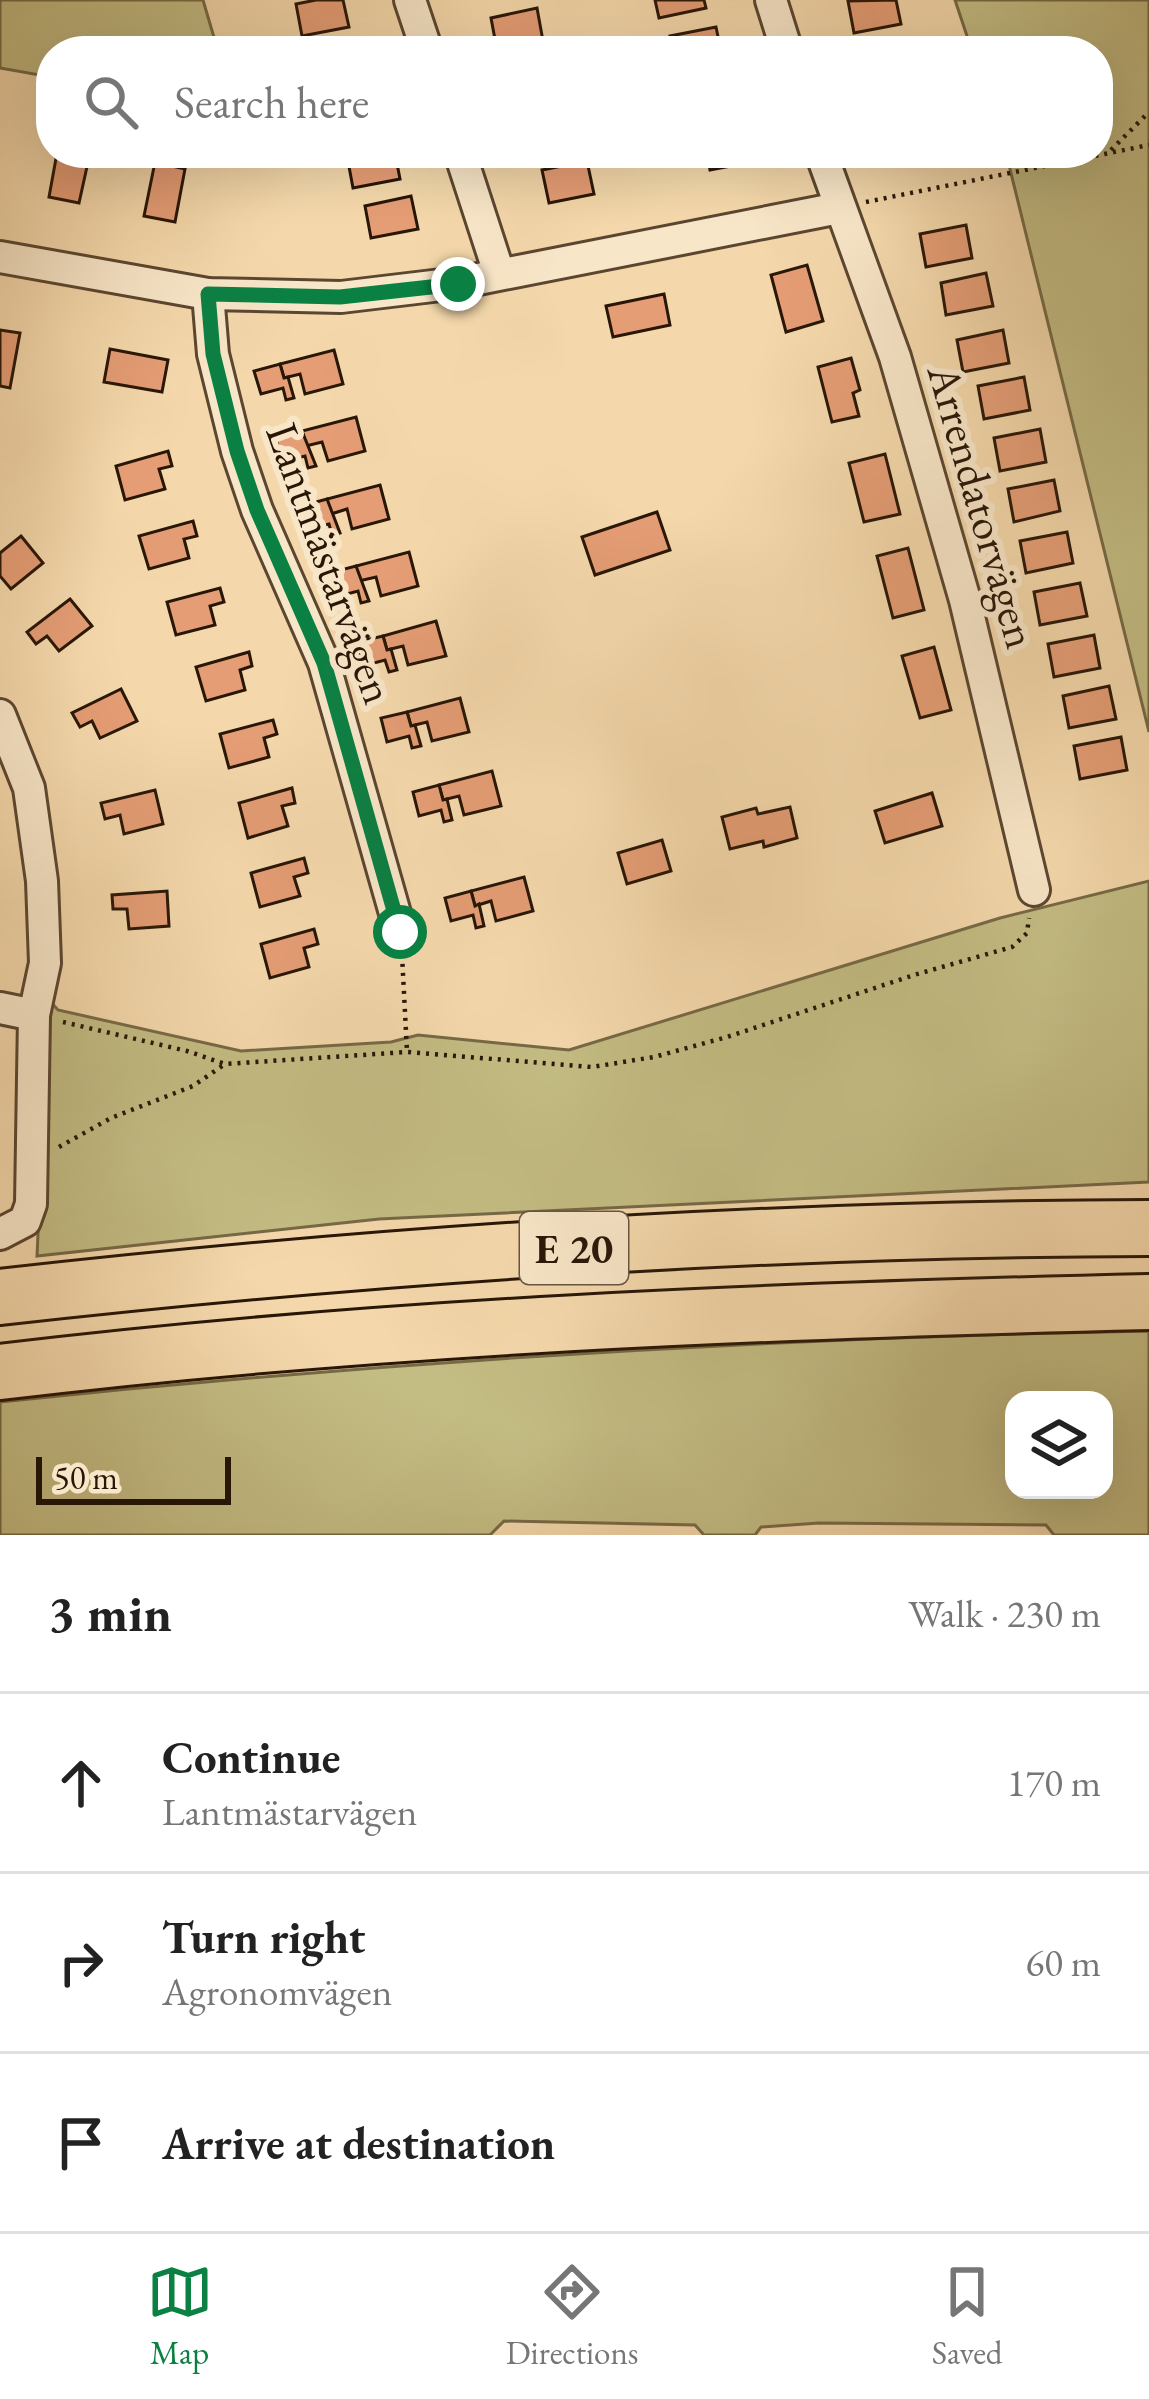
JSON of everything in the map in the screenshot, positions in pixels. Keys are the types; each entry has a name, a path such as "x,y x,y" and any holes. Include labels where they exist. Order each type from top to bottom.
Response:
{"highway":[{"name":"E 20","path":"0,1297 412,1258 699,1240 1149,1228"},
{"name":"E 20","path":"0,1372 143,1356 551,1325 896,1308 1149,1302"}],"street":[{"path":"410,0 422,36"},
{"path":"771,0 782,36"},
{"path":"465,168 499,274"},
{"name":"Arrendatorvägen","path":"826,168 895,357 959,578 1034,890"},
{"path":"0,257 208,294 340,297 401,292 839,208"},
{"name":"Lantmästarvägen","path":"208,294 213,354 237,451 257,510 330,680 400,932"},
{"path":"0,715 29,788 42,881 46,963 34,1015 31,1204 25,1221 0,1234"},
{"path":"0,1008 34,1015"}],"path":[{"path":"1113,149 1149,112"},
{"path":"1113,152 1149,145"},
{"path":"839,208 1034,168"},
{"path":"34,1015 225,1064 407,1052 592,1067 654,1057 727,1037 1012,946 1027,933 1034,890"},
{"path":"400,932 407,1052"},
{"path":"33,1161 111,1118 193,1086 225,1064"}],"shaded area":[{"path":"0,0 203,0 214,36 36,36 36,74 0,68"},
{"path":"955,0 1149,0 1149,732 1010,168 1113,168 1113,36 967,36"},
{"path":"1149,881 1149,1182 379,1219 37,1256 49,1000 58,1010 241,1051 391,1042 418,1035 569,1050 1000,918"},
{"path":"1149,1331 1149,1535 1054,1535 1046,1525 819,1523 761,1527 755,1535 704,1535 695,1525 504,1521 490,1535 0,1535 0,1402 574,1354"}],"building":[{"path":"343,0 349,27 302,36 296,4"},
{"path":"655,0 704,0 706,8 659,18"},
{"path":"896,0 901,24 854,33 848,1"},
{"path":"537,8 542,36 494,36 491,18"},
{"path":"716,27 718,36 670,36"},
{"path":"54,168 87,168 79,203 49,197"},
{"path":"154,168 185,169 175,222 144,216"},
{"path":"349,168 398,168 400,179 353,188"},
{"path":"588,168 594,194 549,203 542,170"},
{"path":"411,196 418,229 371,238 365,206"},
{"path":"966,225 972,258 926,267 920,234"},
{"path":"807,265 823,321 786,332 771,275"},
{"path":"986,273 993,306 946,315 941,283"},
{"path":"664,294 670,325 613,337 606,306"},
{"path":"0,330 20,333 10,388 0,386"},
{"path":"1003,330 1009,363 963,372 957,340"},
{"path":"110,349 168,360 162,392 104,382"},
{"path":"334,350 343,384 305,394 300,374 284,378 280,364"},
{"path":"851,358 860,390 853,393 859,416 832,422 818,367"},
{"path":"280,364 294,398 286,400 283,388 261,394 254,371"},
{"path":"1024,377 1030,410 984,419 978,386"},
{"path":"356,417 365,451 328,461 322,442 306,446 302,431"},
{"path":"1040,429 1046,462 1000,471 994,438"},
{"path":"302,431 316,466 308,468 305,456 282,462 276,438"},
{"path":"168,451 172,466 159,469 165,489 125,500 116,466"},
{"path":"885,454 900,514 864,522 849,463"},
{"path":"1054,480 1060,511 1014,522 1008,489"},
{"path":"380,485 389,519 352,529 347,509 331,514 327,499"},
{"path":"327,499 340,533 332,535 329,524 307,529 301,506"},
{"path":"657,512 670,550 595,575 582,537"},
{"path":"193,521 197,536 184,539 189,558 149,569 139,536"},
{"path":"1067,532 1073,563 1026,573 1020,541"},
{"path":"21,536 43,563 11,589 0,576 0,553"},
{"path":"908,548 924,610 893,618 877,556"},
{"path":"409,552 418,586 381,596 376,577 359,581 356,566"},
{"path":"356,566 369,601 361,603 358,591 336,597 329,573"},
{"path":"1080,583 1087,616 1040,625 1034,592"},
{"path":"220,588 224,602 210,606 215,625 176,635 167,602"},
{"path":"70,599 92,626 59,651 47,636 36,644 27,632"},
{"path":"436,621 446,656 408,665 403,646 387,650 383,636"},
{"path":"1094,635 1100,668 1054,677 1048,644"},
{"path":"383,636 397,670 389,672 385,660 363,666 357,642"},
{"path":"934,647 951,710 920,718 902,656"},
{"path":"249,652 252,666 240,670 245,690 206,701 196,667"},
{"path":"1109,686 1116,719 1069,728 1063,696"},
{"path":"121,689 137,721 100,738 92,721 80,727 72,713"},
{"path":"460,698 469,732 432,741 427,722 411,726 407,712"},
{"path":"407,712 421,746 412,748 409,736 387,742 381,718"},
{"path":"273,720 277,734 264,738 269,757 229,768 220,734"},
{"path":"1121,737 1127,770 1080,779 1074,746"},
{"path":"492,771 501,806 464,815 459,796 443,800 439,785"},
{"path":"439,785 452,820 444,822 441,810 419,816 413,792"},
{"path":"292,788 295,803 282,806 288,826 248,838 239,803"},
{"path":"155,790 163,824 124,834 120,815 105,819 101,803"},
{"path":"932,793 942,826 885,843 875,811"},
{"path":"790,807 797,838 730,849 722,817 756,808 758,814"},
{"path":"662,840 671,871 627,884 618,853"},
{"path":"304,858 308,873 294,877 300,896 260,907 251,873"},
{"path":"524,877 533,911 496,921 491,901 475,906 471,891"},
{"path":"167,891 169,926 129,929 127,909 113,909 112,895"},
{"path":"471,891 484,926 476,928 473,915 451,921 445,898"},
{"path":"314,929 318,944 304,948 309,967 270,978 261,944"}],"route":[{"path":"400,932 324,663 257,510 237,451 213,354 208,294 340,297 458,284"}]}
